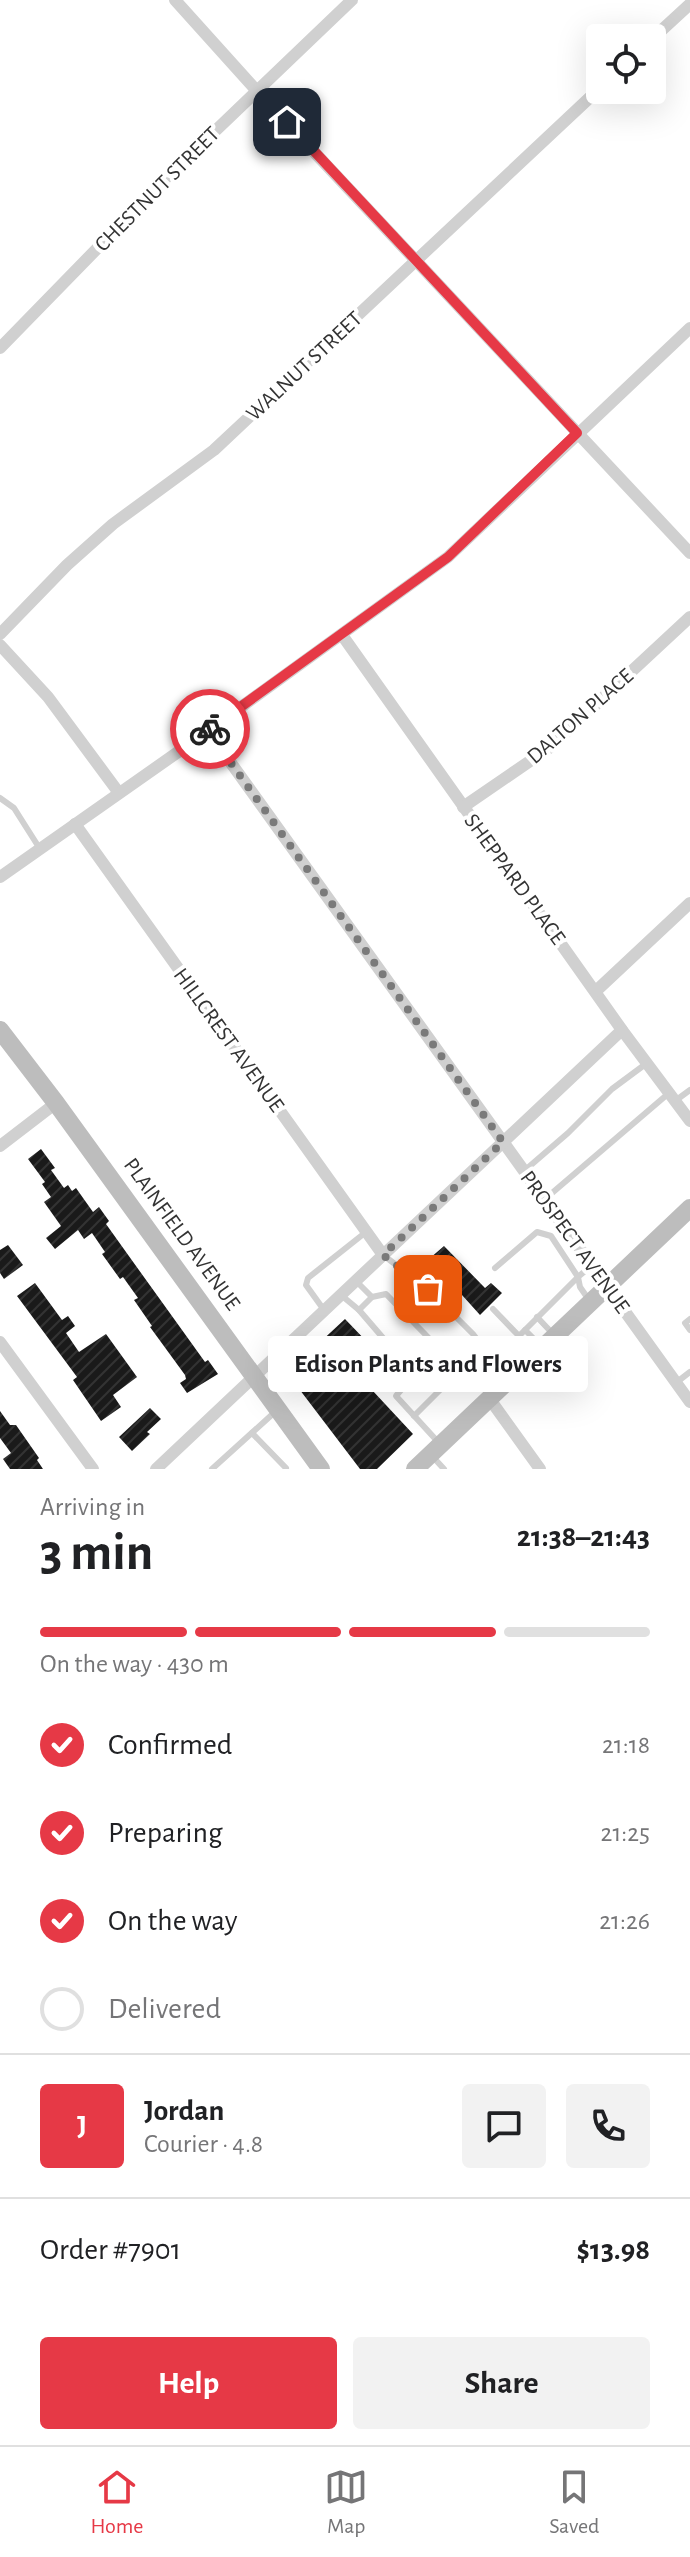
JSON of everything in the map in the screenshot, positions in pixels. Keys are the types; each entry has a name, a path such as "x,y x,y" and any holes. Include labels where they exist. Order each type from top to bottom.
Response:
{"main road":[{"name":"PLAINFIELD AVENUE","path":"0,1030 256,1376 320,1468"},
{"path":"415,1469 690,1208"}],"street":[{"path":"175,0 690,553"},
{"name":"CHESTNUT STREET","path":"0,348 165,179 352,0"},
{"path":"666,26 690,4"},
{"name":"WALNUT STREET","path":"0,634 67,565 113,524 214,450 586,101"},
{"path":"0,877 448,557 690,328"},
{"name":"DALTON PLACE","path":"463,807 549,748 690,617"},
{"name":"SHEPPARD PLACE","path":"342,635 690,1121"},
{"path":"0,645 48,697 119,793"},
{"name":"PROSPECT AVENUE","path":"208,731 690,1402"},
{"name":"HILLCREST AVENUE","path":"75,824 383,1255"},
{"path":"596,991 690,903"},
{"path":"156,1469 622,1030"},
{"path":"0,1146 56,1103"},
{"path":"0,1342 93,1469"},
{"path":"489,1398 540,1469"}],"lane":[{"path":"0,798 14,808 40,849"},
{"path":"524,1171 612,1089 647,1063"},
{"path":"545,1199 672,1097 690,1090"},
{"path":"551,1236 563,1225"},
{"path":"325,1311 306,1285 308,1278 366,1232"},
{"path":"495,1268 537,1232 551,1236 590,1301"},
{"path":"383,1255 428,1289 473,1334 508,1380"},
{"path":"493,1309 519,1336 592,1265"},
{"path":"356,1281 372,1297"},
{"path":"359,1310 372,1297 386,1294 454,1364 495,1365"},
{"path":"341,1295 359,1310 414,1374 396,1396 414,1416 444,1469"},
{"path":"537,1317 548,1341"},
{"path":"690,1319 685,1323 690,1330"},
{"path":"525,1330 548,1341"},
{"path":"414,1416 465,1365"},
{"path":"676,1382 690,1372"},
{"path":"212,1469 279,1408"},
{"path":"252,1433 286,1468"}],"building":[{"path":"41,1149 55,1168 51,1170 64,1188 68,1185 72,1191 76,1188 93,1212 99,1207 109,1221 106,1224 205,1362 208,1360 218,1374 187,1393 180,1383 186,1379 185,1375 150,1327 134,1300 138,1298 102,1254 105,1252 92,1233 84,1239 78,1230 55,1249 46,1238 61,1226 44,1202 51,1197 42,1184 45,1182 28,1159"},
{"path":"8,1245 23,1265 4,1279 0,1273 0,1250"},
{"path":"444,1246 485,1288 491,1283 502,1293 480,1315 462,1295 452,1304 436,1288 447,1277 429,1259"},
{"path":"35,1283 62,1320 68,1316 75,1326 66,1333 79,1352 106,1334 137,1377 113,1395 121,1407 101,1421 73,1380 77,1377 17,1296"},
{"path":"345,1319 394,1370 372,1390 413,1434 377,1469 360,1469 287,1373"},
{"path":"150,1408 161,1419 132,1451 119,1437"},
{"path":"0,1411 10,1425 16,1425 43,1469 10,1469 3,1459 11,1453 0,1438"}],"way so far":[{"path":"210,729 208,731 503,1142 383,1255 428,1289"}],"place":[{"name":"Edison Plants and Flowers","path":"428,1289"}],"route":[{"path":"210,729 448,557 577,433 287,122"}]}
